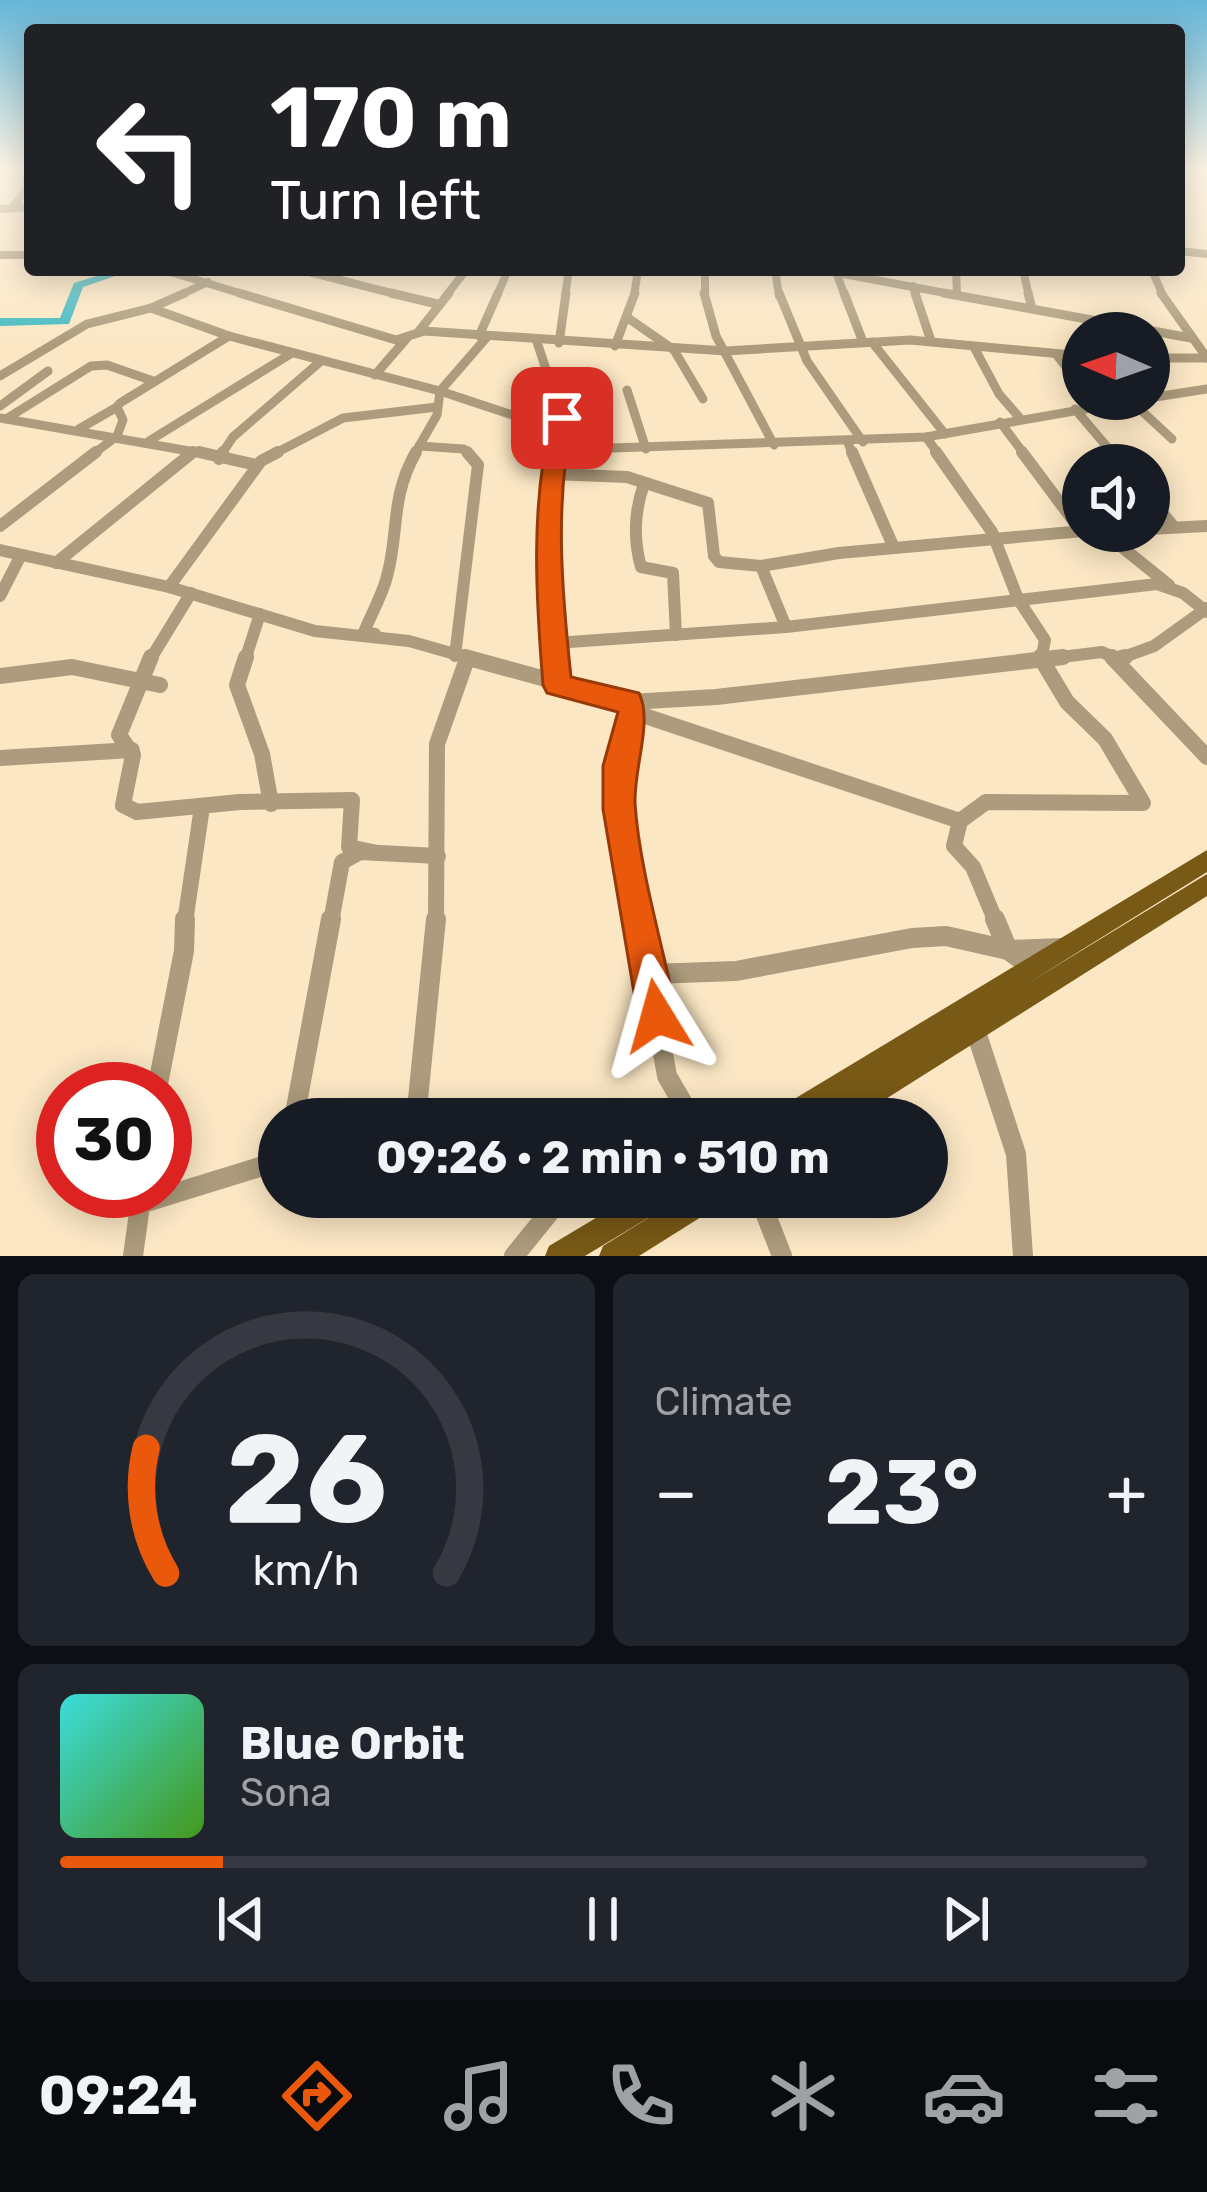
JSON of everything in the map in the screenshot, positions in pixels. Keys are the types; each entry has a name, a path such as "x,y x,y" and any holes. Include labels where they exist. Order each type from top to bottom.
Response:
{"main road":[{"path":"819,1098 1207,860"},
{"path":"865,1098 975,1029 1205,899"},
{"path":"559,1256 638,1218"},
{"path":"613,1256 642,1218"}],"street":[{"path":"186,276 361,331 407,338"},
{"path":"325,276 437,304"},
{"path":"375,375 407,338 419,332 462,276"},
{"path":"506,276 483,337 440,391 403,476 392,519 387,578 364,632 631,707 889,802 960,821"},
{"path":"560,344 568,276"},
{"path":"615,346 628,318 637,276"},
{"path":"705,276 704,308 774,445"},
{"path":"776,276 782,315 795,347 855,443 894,548"},
{"path":"831,276 867,342 945,434"},
{"path":"896,276 913,286 1066,312"},
{"path":"956,276 957,295"},
{"path":"1025,276 1031,305"},
{"path":"1154,276 1207,358"},
{"path":"0,376 100,318 151,308 208,282"},
{"path":"913,286 931,341"},
{"path":"151,308 229,336 440,391 612,448 855,443 926,437 1062,412"},
{"path":"628,318 663,336 678,350 703,399"},
{"path":"419,332 678,350 931,341 1062,354"},
{"path":"1170,334 1191,338"},
{"path":"79,429 229,336"},
{"path":"537,342 562,418 553,475 551,613 557,685"},
{"path":"974,349 1019,417"},
{"path":"148,441 292,353"},
{"path":"1056,354 1062,362"},
{"path":"1170,358 1207,358"},
{"path":"219,459 232,437 321,361"},
{"path":"2,414 91,366 107,365 153,381"},
{"path":"2,414 48,371"},
{"path":"1170,395 1207,389"},
{"path":"627,390 646,449"},
{"path":"169,587 256,465 343,418 437,406"},
{"path":"0,526 117,436 123,421 117,407"},
{"path":"2,414 256,465"},
{"path":"1084,420 1104,444"},
{"path":"1157,420 1172,439"},
{"path":"1000,422 1062,504"},
{"path":"926,437 994,538 1018,599 1045,640 1040,658 1067,702 1105,739 1143,802 986,802 960,821 954,846 974,867 1008,950 1033,968"},
{"path":"418,1098 438,856 437,744 461,657 478,465 464,449 419,446"},
{"path":"56,562 194,452"},
{"path":"553,475 626,477 708,503 714,556 719,562 761,566 1062,533"},
{"path":"644,484 635,513 635,550 640,567 673,573 676,635"},
{"path":"1170,522 1174,527"},
{"path":"1170,527 1207,526"},
{"path":"0,550 169,587 338,635 409,641"},
{"path":"1118,659 1154,646 1206,610 1128,552"},
{"path":"0,596 21,555"},
{"path":"761,566 786,627"},
{"path":"555,643 786,627 1168,585"},
{"path":"132,750 119,735 136,679 190,593"},
{"path":"260,614 237,685 262,754 271,804"},
{"path":"631,707 1095,652 1118,659 1207,758"},
{"path":"1,673 71,667 160,685"},
{"path":"631,707 619,766 619,809 667,1076 680,1098"},
{"path":"0,758 132,750"},
{"path":"132,750 123,805 129,810 352,800 349,847 377,853"},
{"path":"162,1062 184,950 186,891 202,807"},
{"path":"298,1098 342,862 360,852 438,856"},
{"path":"652,974 736,971 912,938 946,936 1008,950 1067,948"},
{"path":"975,1029 1016,1154 1023,1256"},
{"path":"192,1184 258,1166"},
{"path":"134,1256 139,1218"},
{"path":"514,1256 545,1218"},
{"path":"767,1218 782,1256"}],"waterway":[{"path":"0,322 65,321 78,285 108,276"}],"route":[{"path":"562,418 554,451 552,500 551,613 557,685 628,702 633,712 619,766 619,809 657,1016"}]}
